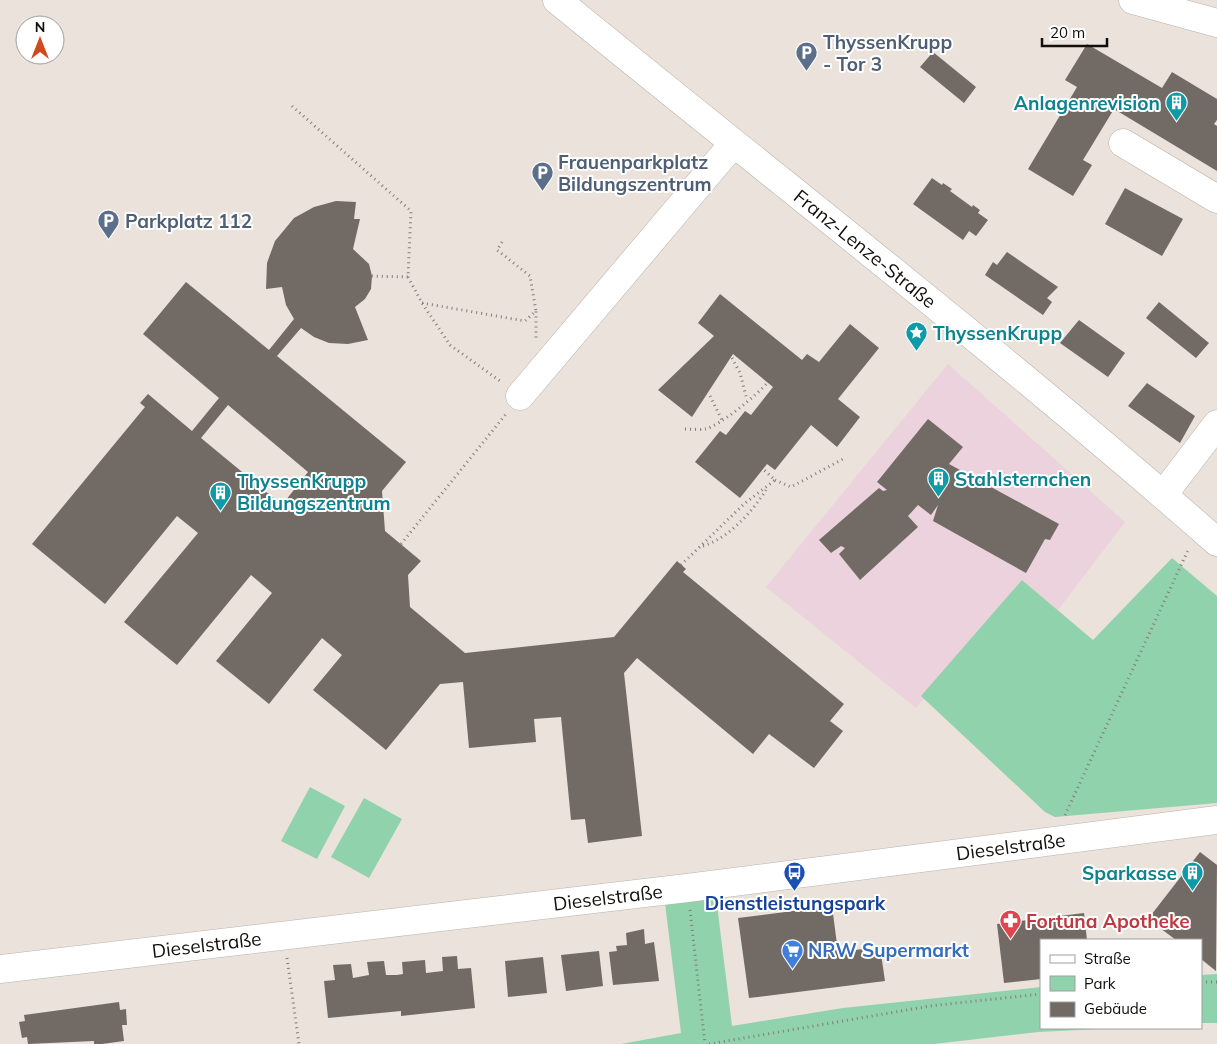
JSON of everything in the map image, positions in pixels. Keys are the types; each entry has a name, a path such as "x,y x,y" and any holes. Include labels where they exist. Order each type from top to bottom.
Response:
{"street":[{"name":"Franz-Lenze-Straße","path":"557,0 733,144 908,282 1208,534"},
{"path":"1133,0 1217,23"},
{"path":"1123,143 1217,199"},
{"path":"528,387 733,144"},
{"path":"1163,495 1217,424"},
{"name":"Dieselstraße","path":"0,970 688,888 1217,820"}],"path":[{"path":"292,106 411,211 408,277 422,303 450,345 528,387"},
{"path":"401,544 528,387 536,312 530,276 497,250 502,242"},
{"path":"372,276 408,277"},
{"path":"422,303 525,321 536,312"},
{"path":"732,358 740,373 747,400"},
{"path":"686,429 706,429 722,420 760,392 768,382"},
{"path":"710,396 722,420"},
{"path":"763,469 776,480 791,487 843,459"},
{"path":"681,565 692,552 717,542 724,536 756,506 776,480"},
{"path":"703,546 744,504 769,487"},
{"path":"1053,840 1208,534"},
{"path":"688,888 705,1044"},
{"path":"284,937 299,1044"},
{"path":"1202,982 1217,982"},
{"path":"709,1044 930,1006 1040,994"}],"shaded area":[{"path":"948,364 1125,522 1058,610 1022,580 916,708 766,587"}],"green space":[{"path":"1172,558 1217,596 1217,803 1055,817 1045,812 921,696 1022,580 1093,640"},
{"path":"310,787 345,806 317,859 281,841"},
{"path":"364,798 402,819 369,878 331,857"},
{"path":"716,897 732,1026 843,1008 1040,987 1040,1029 1097,1029 1038,1032 934,1044 621,1044 681,1033 665,903"},
{"path":"1217,974 1217,1023 1202,1023 1202,975"}],"building":[{"name":"Anlagenrevision","path":"1087,44 1162,88 1172,72 1217,99 1217,120 1214,124 1217,126 1217,171 1114,109 1083,160 1092,165 1073,196 1028,169 1077,87 1065,80"},
{"path":"933,52 976,87 964,103 920,67"},
{"path":"932,178 952,189 950,191 972,207 973,205 980,210 978,213 988,220 976,236 969,231 963,240 913,204"},
{"path":"1125,188 1183,219 1162,256 1105,224"},
{"name":"ThyssenKrupp Bildungszentrum","path":"336,201 356,202 354,219 360,219 353,249 369,264 372,276 371,289 365,299 355,307 368,340 348,344 329,343 314,337 301,328 277,356 406,462 382,491 385,531 421,561 408,575 410,607 465,653 614,637 677,561 686,569 683,572 844,704 830,721 843,731 814,768 769,734 753,754 637,658 624,673 642,836 588,843 585,819 571,820 561,717 534,719 536,742 469,748 463,682 440,684 386,750 313,690 342,655 322,638 269,704 216,661 272,593 251,575 177,665 124,622 198,533 177,516 105,604 32,544 145,407 140,403 148,394 192,431 219,398 143,334 186,282 269,350 294,319 286,305 282,287 266,289 267,263 275,241 294,218 314,207","holes":["228,405 308,472 282,505 201,438"]},
{"path":"1007,252 1058,287 1047,298 1052,302 1043,315 985,275 993,262 997,265"},
{"path":"720,294 802,360 807,354 819,362 850,324 879,348 838,399 860,417 837,447 811,425 775,470 767,464 740,498 695,462 720,431 726,435 745,411 751,415 773,387 733,354 692,417 658,390 714,336 698,323"},
{"path":"1159,302 1209,343 1196,358 1146,318"},
{"path":"1079,320 1125,353 1108,377 1060,343"},
{"path":"1147,383 1195,416 1180,443 1128,406"},
{"name":"Stahlsternchen","path":"928,419 963,447 949,464 1059,524 1050,540 1045,539 1026,573 933,521 938,505 931,515 918,505 908,516 918,527 860,580 839,554 845,548 841,546 831,553 819,540 879,488 883,491 887,490 877,482"},
{"name":"Sparkasse","path":"1200,852 1217,865 1216,971 1202,960 1202,939 1175,939 1148,919"},
{"name":"NRW Supermarkt","path":"832,906 838,952 880,947 885,981 749,998 738,918"},
{"path":"1084,913 1087,939 1040,939 1040,979 1004,983 997,924"},
{"path":"644,929 645,944 654,942 659,981 613,985 609,952 617,951 616,946 627,945 626,933"},
{"path":"599,951 603,986 566,991 561,955"},
{"path":"457,956 458,969 471,968 475,1008 401,1016 401,1011 328,1018 324,981 335,980 333,965 351,964 353,978 369,975 367,962 384,961 386,975 397,975 403,974 402,962 425,960 426,973 443,971 442,957"},
{"path":"543,957 547,993 508,997 505,961"},
{"path":"119,1002 120,1010 126,1009 127,1025 122,1025 124,1041 102,1044 94,1044 94,1041 28,1044 27,1037 22,1038 19,1022 25,1021 24,1015"}],"place":[{"name":"ThyssenKrupp - Tor 3","path":"807,72"},
{"name":"Anlagenrevision","path":"1176,122"},
{"name":"Frauenparkplatz Bildungszentrum","path":"542,192"},
{"name":"Parkplatz 112","path":"109,240"},
{"name":"ThyssenKrupp","path":"917,352"},
{"name":"Stahlsternchen","path":"939,498"},
{"name":"ThyssenKrupp Bildungszentrum","path":"221,511"},
{"name":"Dienstleistungspark","path":"795,891"},
{"name":"Sparkasse","path":"1193,892"},
{"name":"Fortuna Apotheke","path":"1010,940"},
{"name":"NRW Supermarkt","path":"792,969"}]}
